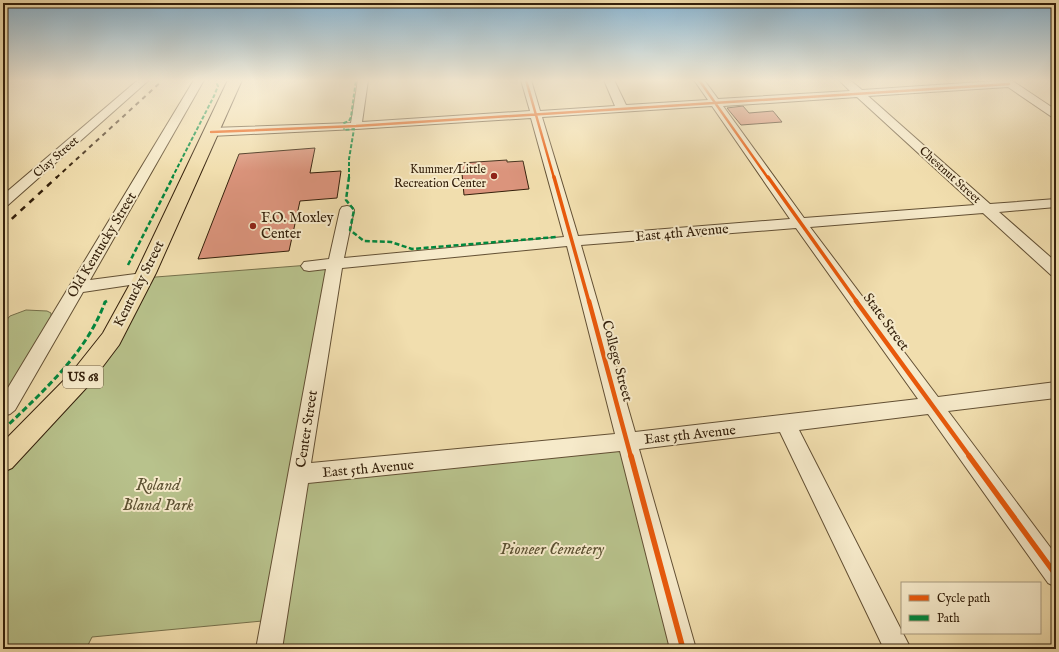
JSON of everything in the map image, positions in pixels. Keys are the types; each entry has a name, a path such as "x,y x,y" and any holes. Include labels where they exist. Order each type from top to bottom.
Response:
{"main road":[{"name":"Kentucky Street","path":"3,460 60,402 93,364 120,324 221,110"}],"street":[{"name":"Clay Street","path":"3,202 109,110"},
{"name":"Old Kentucky Street","path":"3,408 8,404 181,110"},
{"path":"356,126 358,110"},
{"name":"College Street","path":"536,110 628,442 683,649"},
{"path":"211,132 356,126 598,110"},
{"name":"State Street","path":"721,110 800,223 1056,575"},
{"name":"Chestnut Street","path":"877,110 1056,272"},
{"name":"East 4th Avenue","path":"309,266 388,260 572,242 1056,203"},
{"name":"Center Street","path":"269,649 336,263 347,210"},
{"path":"78,287 143,278"},
{"name":"East 5th Avenue","path":"299,474 450,462 786,424 1056,390"},
{"path":"786,424 898,649"}],"green space":[{"path":"335,263 299,474 628,441 685,649 268,649 273,620 92,637 86,649 3,649 3,461 60,402 143,278"},
{"path":"26,310 47,311 51,313 51,318 3,396 3,324 10,316"}],"building":[{"path":"729,110 747,110 749,113 773,111 782,122 741,125"},
{"name":"F.O. Moxley Center","path":"315,148 310,173 341,171 337,198 300,201 289,251 198,259 239,154"},
{"name":"Kummer/Little Recreation Center","path":"507,160 507,162 523,161 529,189 464,195 461,163"}],"railway":[{"path":"56,178 130,110"},
{"path":"3,227 57,177"}],"marked path":[{"path":"128,265 207,110"},
{"path":"352,110 349,121 344,123 344,130 354,129 349,159 349,178 346,200 354,210 350,230 364,241 391,242 412,249 556,237"},
{"path":"3,430 62,371 76,354 99,319 105,302 107,301"}],"cycle path":[{"path":"535,110 582,274 683,649"},
{"path":"211,132 356,126 598,110"},
{"path":"720,110 800,223 1056,575"}],"place":[{"name":"Kummer/Little Recreation Center","path":"494,176"},
{"name":"F.O. Moxley Center","path":"253,226"}],"park label":[{"name":"Roland Bland Park","path":"158,495"},
{"name":"Pioneer Cemetery","path":"552,549"}]}
